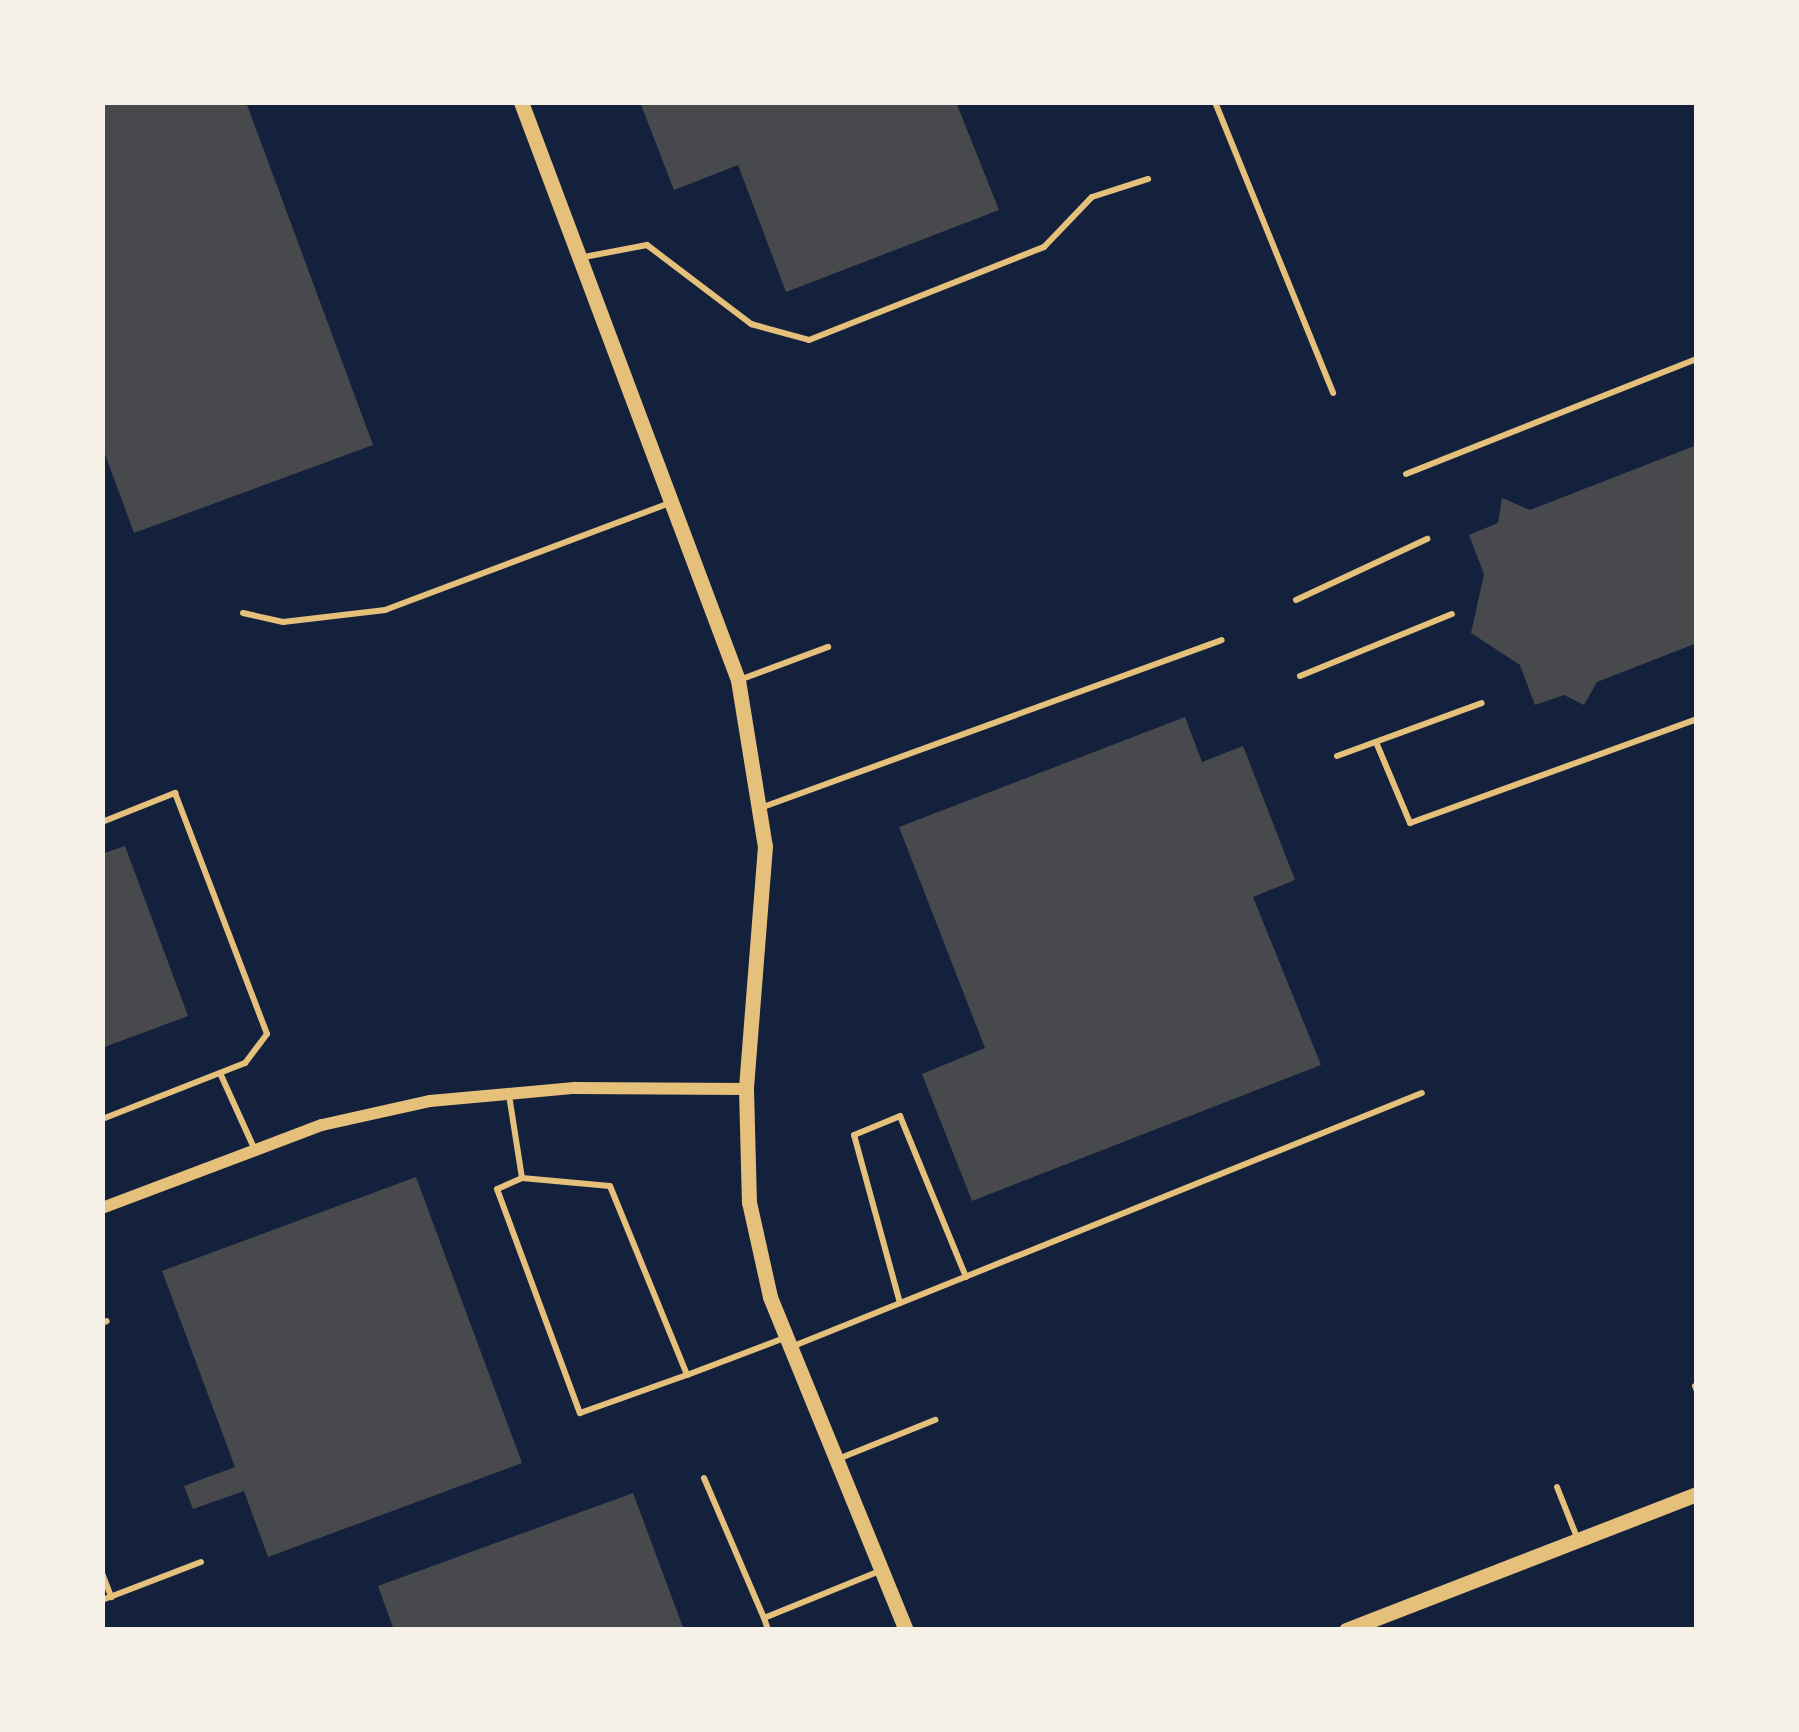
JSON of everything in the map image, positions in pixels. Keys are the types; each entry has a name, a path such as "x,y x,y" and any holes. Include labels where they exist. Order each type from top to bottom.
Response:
{"street":[{"path":"521,102 738,680 765,846 746,1089 749,1202 789,1342 906,1630"},
{"path":"103,1205 322,1125 509,1091 746,1089"},
{"path":"1346,1630 1697,1494"}],"lane":[{"path":"1215,102 1333,393"},
{"path":"580,258 646,244 751,324 809,340 1044,247 1092,197 1148,179"},
{"path":"1406,475 1697,359"},
{"path":"243,613 299,622 385,610 674,502"},
{"path":"1296,600 1427,539"},
{"path":"1300,676 1452,614"},
{"path":"760,808 1222,640"},
{"path":"738,680 828,647"},
{"path":"1336,755 1482,704"},
{"path":"1376,742 1410,823 1697,719"},
{"path":"102,823 176,793 267,1034 245,1063 102,1119"},
{"path":"220,1072 255,1150"},
{"path":"509,1091 522,1178"},
{"path":"687,1375 610,1186 522,1178 497,1189 580,1412 901,1303 1423,1093"},
{"path":"901,1303 854,1135 900,1116 966,1277"},
{"path":"838,1459 935,1420"},
{"path":"704,1478 768,1630"},
{"path":"1557,1487 1580,1543"},
{"path":"102,1600 201,1562"},
{"path":"764,1618 883,1570"},
{"path":"102,1573 111,1597"}],"building":[{"path":"102,102 246,102 373,445 134,533 102,446"},
{"path":"640,102 956,102 999,210 786,292 738,165 674,190"},
{"path":"1697,445 1697,643 1597,682 1584,705 1564,695 1535,705 1520,665 1471,633 1484,574 1469,535 1498,523 1502,498 1530,510"},
{"path":"1185,717 1202,762 1243,746 1295,880 1253,897 1321,1065 972,1201 922,1074 985,1048 899,827"},
{"path":"125,846 188,1016 102,1048 102,854"},
{"path":"416,1177 522,1463 268,1557 244,1491 193,1509 184,1486 235,1467 162,1271"},
{"path":"633,1493 684,1630 394,1630 378,1586"}]}
